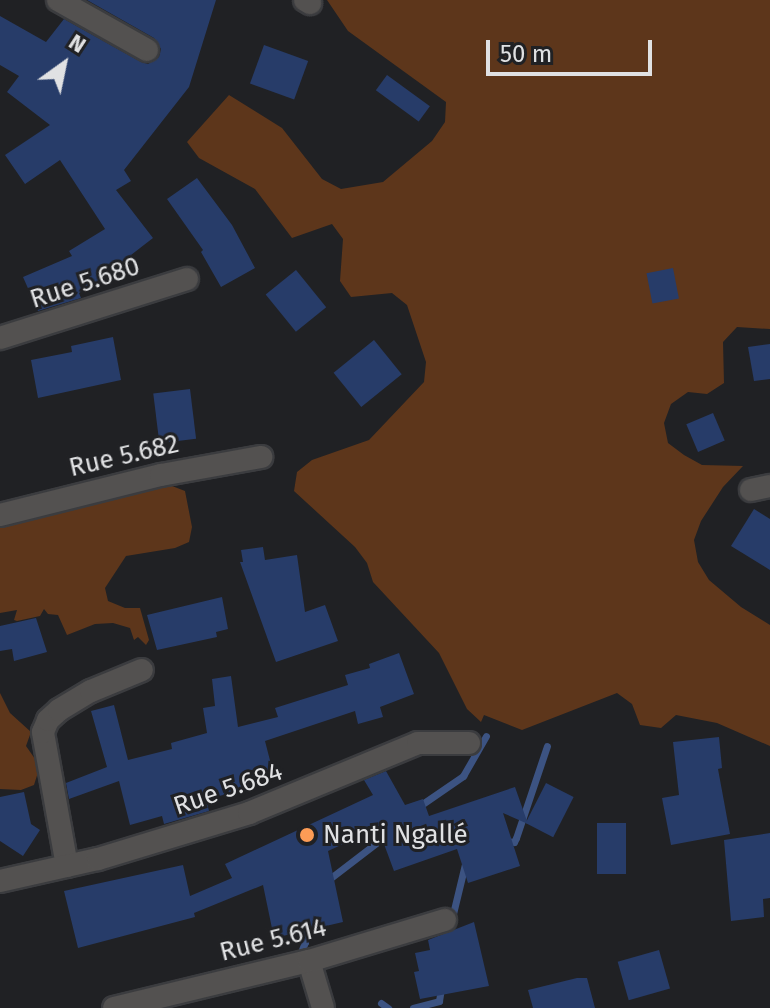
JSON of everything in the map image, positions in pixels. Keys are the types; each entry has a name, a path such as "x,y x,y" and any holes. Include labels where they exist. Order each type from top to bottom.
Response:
{"street":[{"path":"58,0 147,50"},
{"name":"Rue 5.680","path":"0,338 187,279"},
{"name":"Rue 5.682","path":"0,515 161,475 261,457"},
{"path":"67,866 43,732 48,720 59,710 91,691 142,670"},
{"name":"Rue 5.684","path":"0,881 67,866 249,813 418,743 469,743"},
{"name":"Rue 5.614","path":"114,1008 309,961 445,920"},
{"path":"309,961 323,1008"}],"shaded area":[{"path":"327,0 770,0 770,329 737,327 723,342 724,383 707,394 688,392 671,404 664,423 668,443 702,465 743,466 723,487 701,521 694,540 698,562 709,580 741,607 770,625 770,746 717,723 676,715 661,728 640,725 632,704 617,693 522,730 484,715 481,722 467,709 439,653 373,582 367,563 355,547 294,491 297,472 312,460 369,440 424,382 426,362 407,305 392,293 351,297 340,281 343,239 332,224 292,238 255,189 199,158 187,142 229,95 282,128 322,179 341,189 383,182 432,141 445,122 446,102 348,31"},
{"path":"159,481 185,491 192,527 189,542 175,548 126,556 105,588 108,601 125,608 140,608 149,640 146,645 138,637 134,640 130,628 113,623 95,624 67,635 58,615 48,614 44,609 40,616 17,621 14,620 17,610 0,613 0,518"},
{"path":"0,693 10,713 31,732 26,746 40,766 34,785 21,790 0,789"}],"building":[{"path":"87,0 216,0 189,87 124,170 131,181 116,190 153,238 131,255 134,259 79,293 81,298 38,311 23,277 72,256 69,251 105,229 60,160 25,184 5,155 50,125 7,92 19,76 0,65 0,16 46,42 64,19 141,62 148,64 159,57 161,49 154,38"},
{"path":"264,45 308,61 294,100 250,84"},
{"path":"387,75 430,106 419,122 376,90"},
{"path":"197,178 232,225 255,268 221,287 201,252 203,250 167,199"},
{"path":"673,268 679,298 652,304 646,273"},
{"path":"296,270 326,307 296,332 266,295"},
{"path":"113,337 121,380 38,398 31,360 72,352 71,346"},
{"path":"374,340 402,374 361,407 334,373"},
{"path":"770,344 770,379 754,381 748,347"},
{"path":"190,389 196,439 159,443 153,394"},
{"path":"713,413 725,441 698,452 686,424"},
{"path":"754,509 770,519 770,570 731,546"},
{"path":"263,547 265,560 297,555 305,612 325,605 338,641 276,662 240,562 243,562 241,550"},
{"path":"222,597 228,629 216,632 217,637 157,650 147,615"},
{"path":"36,618 47,652 14,661 12,649 0,651 0,626"},
{"path":"399,653 414,694 380,707 383,717 358,724 355,711 265,741 274,776 247,783 249,789 206,799 209,811 164,824 162,816 130,825 119,781 69,799 66,783 107,767 91,711 114,705 128,760 172,749 171,743 207,733 203,708 215,706 212,679 231,676 238,727 278,717 275,708 348,685 345,675 370,668 369,664"},
{"path":"719,737 722,768 718,769 730,834 671,845 662,798 679,795 673,742"},
{"path":"386,771 405,805 423,799 429,816 515,787 528,824 503,813 520,866 468,883 457,849 394,871 378,828 328,851 343,922 274,938 263,885 194,913 195,917 78,948 64,891 183,865 190,896 232,878 225,864 373,795 364,780"},
{"path":"546,783 574,797 553,837 526,823"},
{"path":"24,792 31,824 40,830 23,856 0,841 0,797"},
{"path":"597,823 626,823 626,874 597,874"},
{"path":"770,833 770,898 763,899 764,917 731,921 724,840"},
{"path":"474,922 489,986 420,999 414,972 419,971 415,953 430,950 428,940"},
{"path":"659,950 670,988 629,1000 618,962"},
{"path":"587,978 595,1008 533,1008 528,990"}],"waterway":[{"path":"418,807 463,776 486,736"},
{"path":"506,841 514,842 516,838 547,746"},
{"path":"328,880 388,834"},
{"path":"451,922 465,864"},
{"path":"299,923 305,942 299,957"},
{"path":"413,1008 439,1001 441,989"},
{"path":"381,1003 388,1008"}],"place":[{"name":"Nanti Ngallé","path":"307,835"}]}
